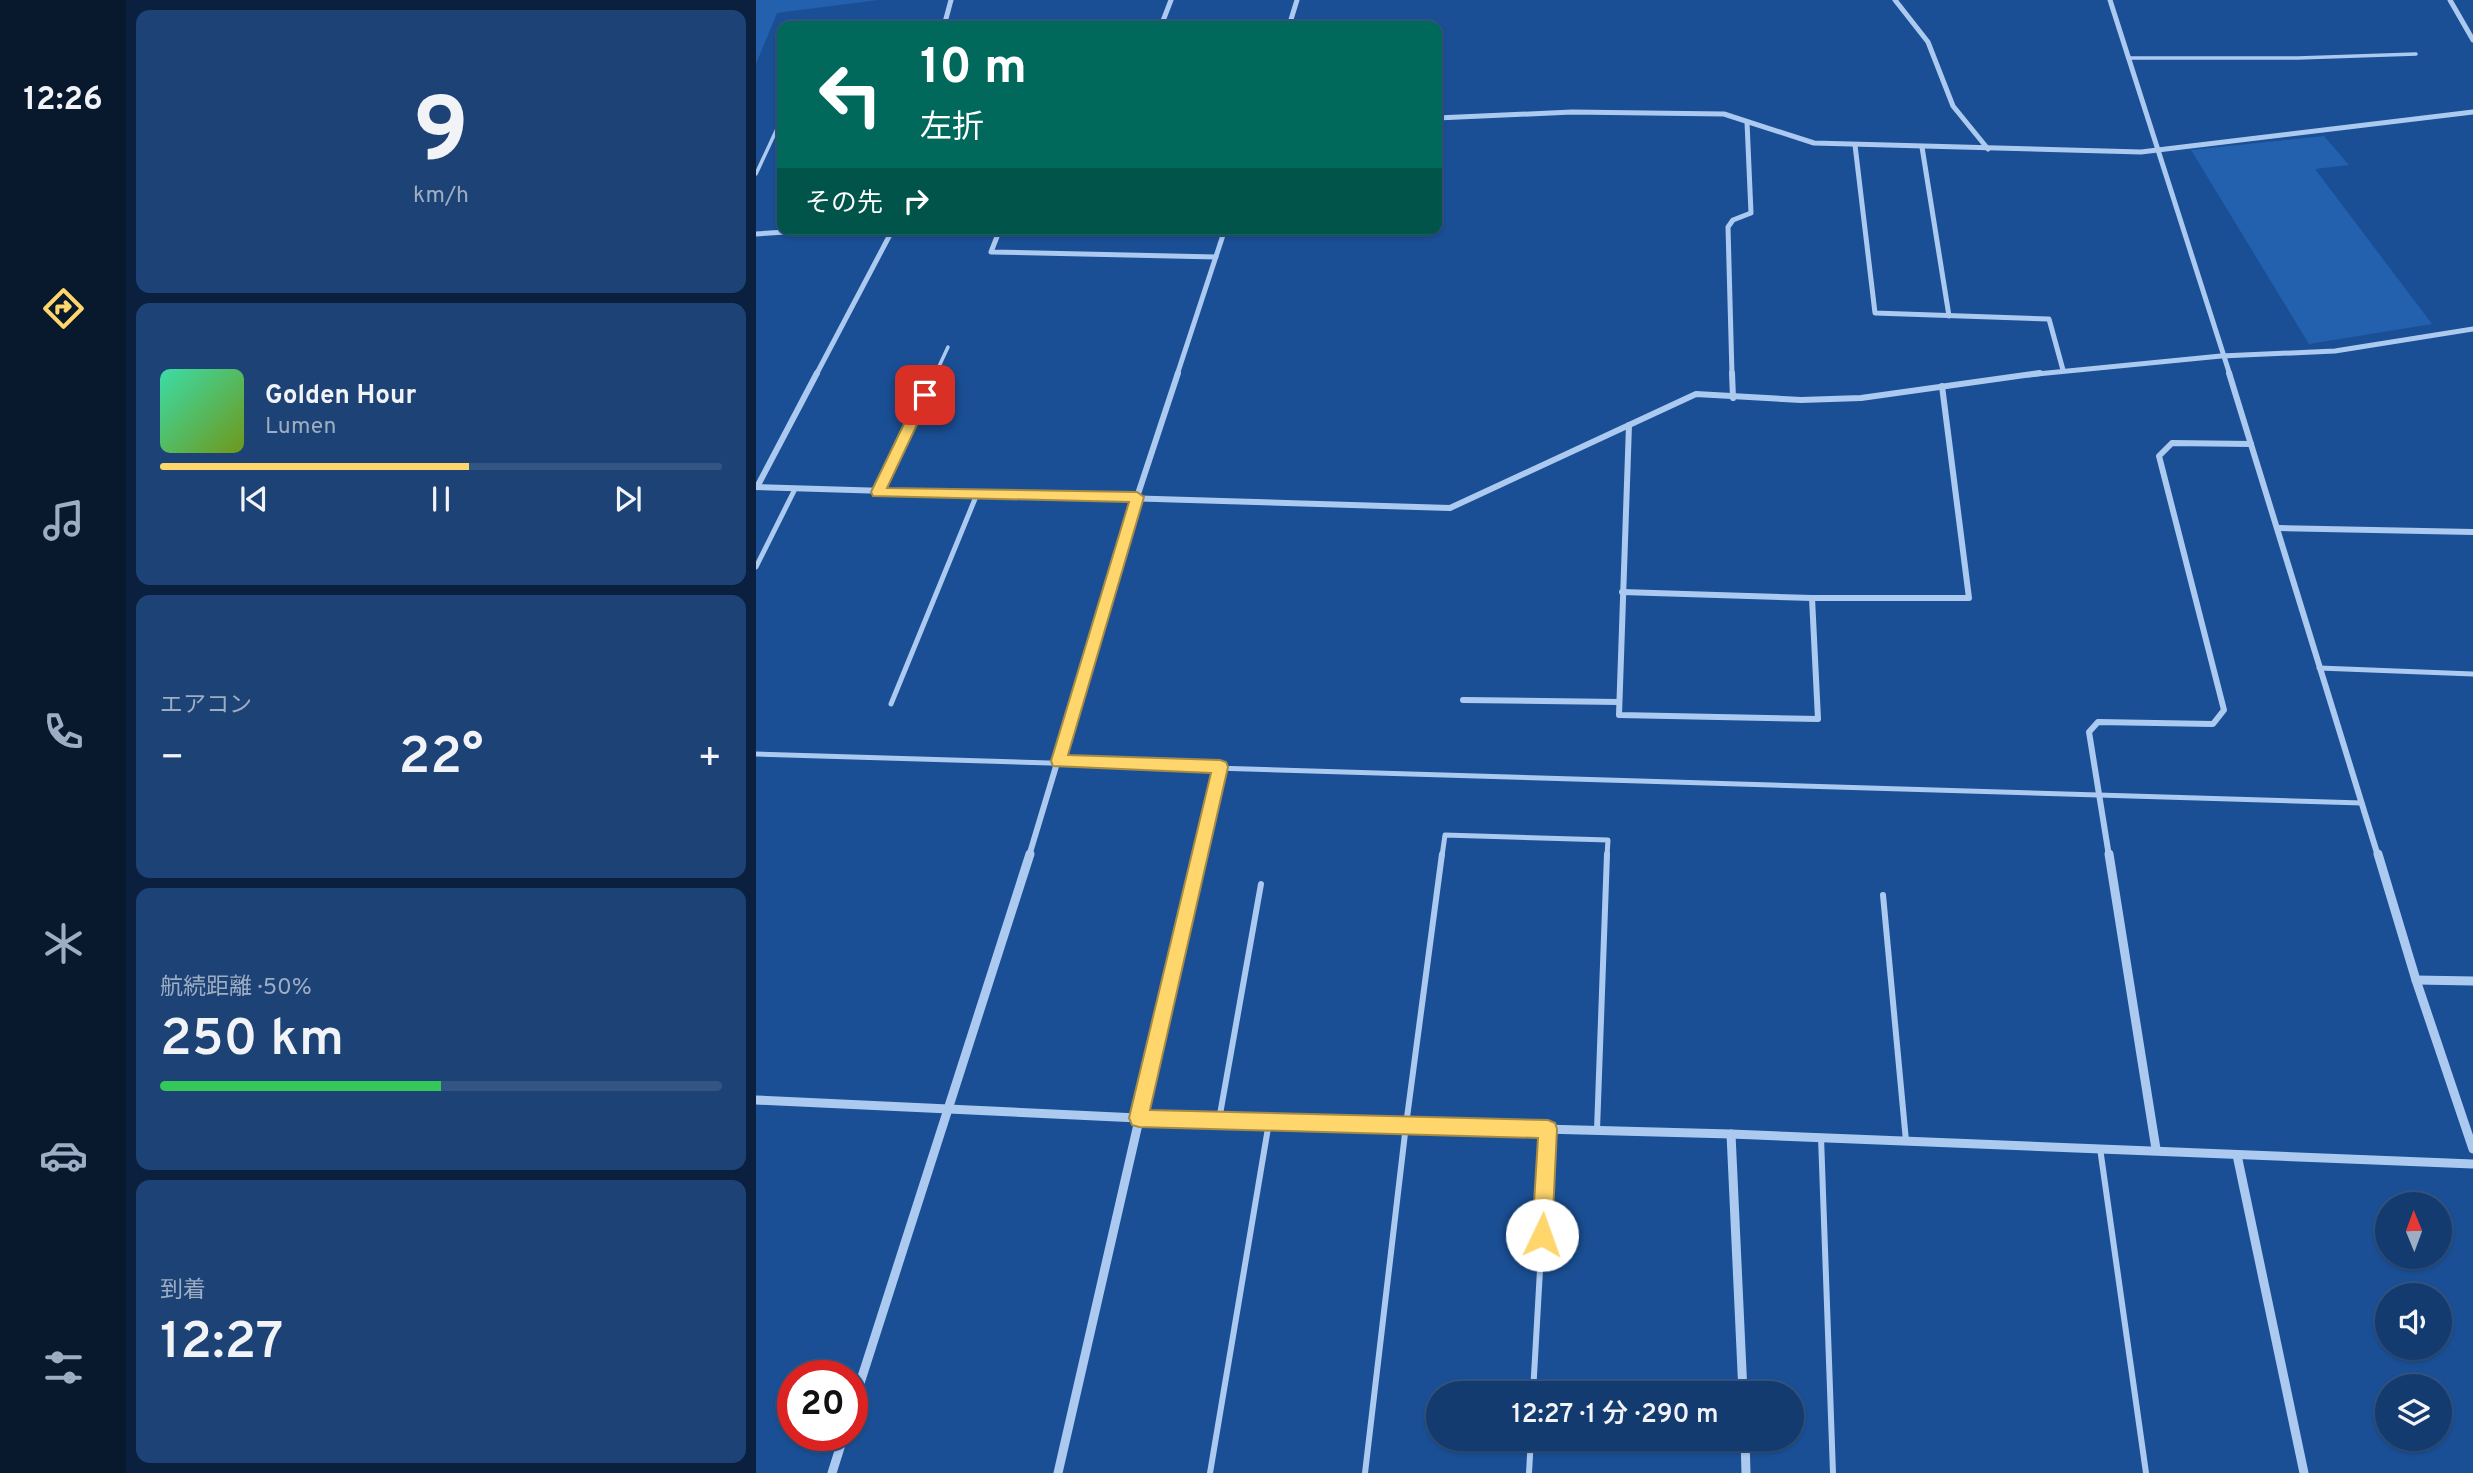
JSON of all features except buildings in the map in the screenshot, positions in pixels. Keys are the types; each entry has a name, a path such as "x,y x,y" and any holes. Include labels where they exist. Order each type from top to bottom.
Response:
{"street":[{"path":"945,21 951,0"},
{"path":"1163,21 1171,0"},
{"path":"1291,21 1297,0"},
{"path":"1895,0 1928,42 1953,106 1988,149"},
{"path":"2110,0 2221,356 2279,528 2319,668 2416,980 2473,1149"},
{"path":"2450,0 2473,40"},
{"path":"1442,118 1572,112 1724,114 1814,143 2141,152 2473,113"},
{"path":"1733,398 1728,227 1733,220 1751,213 1747,122"},
{"path":"1855,145 1875,313 2049,319 2063,370"},
{"path":"1922,147 1950,316"},
{"path":"756,234 777,233"},
{"path":"890,235 756,487 1450,508 1696,394 1733,398 1861,398 2063,370 2221,356 2335,351 2473,329"},
{"path":"997,235 990,252 1216,257"},
{"path":"867,1360 1059,761 1137,497 1223,235"},
{"path":"1622,592 1812,598 1969,598 1942,386"},
{"path":"1629,425 1619,715 1818,719 1812,598"},
{"path":"2156,1149 2089,732 2098,722 2213,724 2224,710 2159,456 2172,443 2251,444"},
{"path":"2279,528 2473,532"},
{"path":"1463,700 1619,702"},
{"path":"1058,1473 1220,767"},
{"path":"2416,980 2473,981"},
{"path":"756,1100 1139,1118 1821,1137 2473,1164"},
{"path":"1731,1134 1742,1381"},
{"path":"2237,1155 2304,1473"},
{"path":"832,1473 839,1451"},
{"path":"1745,1451 1746,1473"}],"lane":[{"path":"2128,58 2298,58 2416,54"},
{"path":"756,174 777,129"},
{"path":"878,492 948,347"},
{"path":"756,567 795,489"},
{"path":"891,704 977,494"},
{"path":"2319,668 2473,674"},
{"path":"756,754 1059,761 2362,803"},
{"path":"1365,1473 1406,1125 1445,835 1608,839 1597,1130"},
{"path":"1219,1120 1261,884"},
{"path":"1883,895 1906,1141"},
{"path":"1210,1473 1269,1122"},
{"path":"1534,1381 1548,1129"},
{"path":"1821,1137 1833,1473"},
{"path":"2100,1148 2146,1473"},
{"path":"1529,1473 1530,1451"}],"shaded area":[{"path":"756,0 878,0 777,13 756,64"},
{"path":"2324,136 2349,165 2315,169 2432,324 2309,344 2191,150"}],"route":[{"path":"925,395 878,492 1137,497 1059,761 1220,767 1139,1118 1548,1129 1542,1235"}]}
